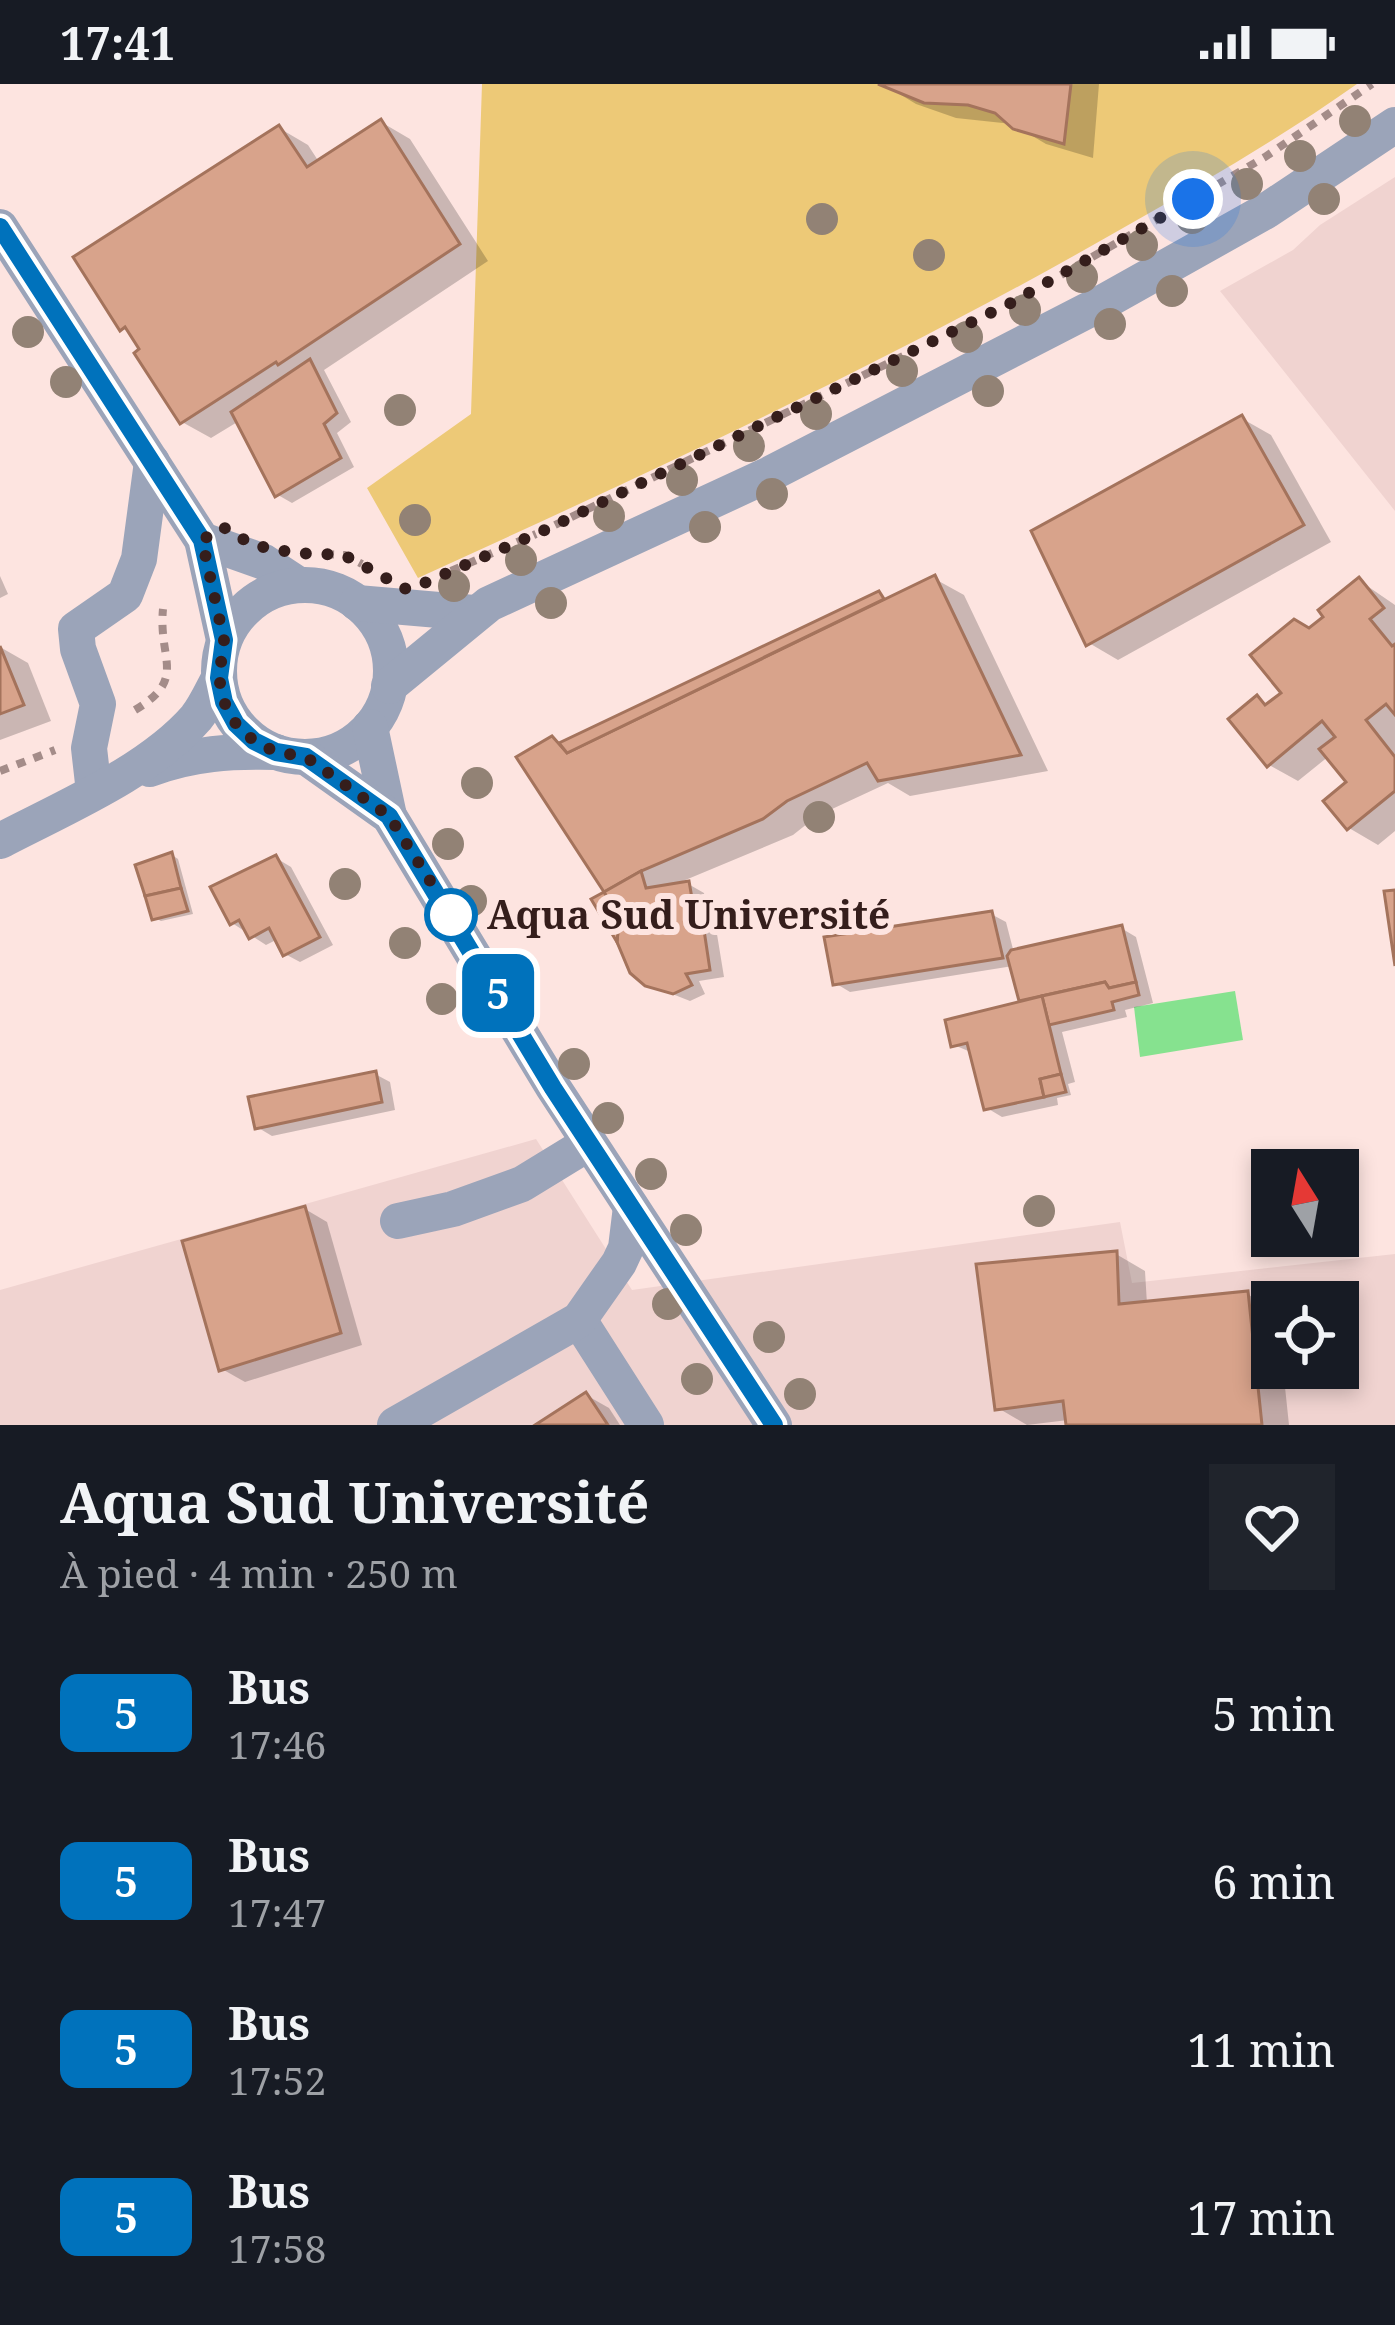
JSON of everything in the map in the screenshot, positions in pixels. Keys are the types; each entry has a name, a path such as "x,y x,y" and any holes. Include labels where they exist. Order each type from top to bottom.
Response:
{"street":[{"path":"389,686 474,613 770,474 1102,303 1266,211 1395,125"},
{"path":"0,227 202,540 224,640 219,678 224,702 236,724 254,741 291,755 389,816"},
{"path":"94,792 89,748 98,704 78,650 76,629 125,595 139,559 152,462"},
{"path":"94,792 178,758 226,751 291,755 341,749 370,728 382,709 389,686 388,650 382,632 357,603 305,570 264,562 202,540"},
{"path":"224,640 233,623 262,596 305,570"},
{"path":"357,603 474,613"},
{"path":"0,842 94,792 170,744 198,716 219,678"},
{"path":"370,728 389,816 589,1143 774,1425"},
{"path":"398,1221 453,1209 522,1184 589,1143"},
{"path":"395,1425 579,1320 620,1263 631,1207"},
{"path":"579,1320 646,1425"}],"path":[{"path":"1050,281 1265,157 1372,84"},
{"path":"437,577 545,530 905,355"},
{"path":"305,570 344,555 370,567"},
{"path":"128,714 158,696 169,679 164,607"}],"shaded area":[{"path":"482,84 1357,84 1212,177 950,323 686,454 418,578 367,488 471,414"},
{"path":"1395,177 1395,511 1220,291 1293,250 1320,225"},
{"path":"1235,991 1243,1040 1140,1057 1134,1007"},
{"path":"536,1139 632,1290 1120,1222 1132,1283 1395,1254 1395,1425 0,1425 0,1290"}],"building":[{"path":"878,84 1071,84 1064,144 1013,129 995,113 968,105 924,103"},
{"path":"381,119 460,244 180,424 134,353 139,349 125,327 120,331 73,257 279,125 307,167"},
{"path":"310,359 337,413 324,424 341,458 275,497 231,412"},
{"path":"1242,415 1304,525 1086,646 1031,531"},
{"path":"935,575 1021,755 878,781 867,763 787,801 763,819 641,871 604,892 516,757 552,736 567,753"},
{"path":"1359,577 1384,608 1370,619 1395,644 1395,715 1386,704 1366,720 1395,757 1395,791 1347,830 1323,801 1346,782 1319,749 1335,737 1322,721 1267,767 1228,719 1257,695 1265,705 1281,693 1250,655 1294,619 1309,628 1323,617 1318,610"},
{"path":"879,591 884,599 567,753 559,743"},
{"path":"0,646 24,705 0,714"},
{"path":"172,852 181,888 145,896 135,865"},
{"path":"276,855 320,937 283,956 269,928 249,939 239,920 230,925 210,887"},
{"path":"641,871 646,888 689,881 694,910 701,910 710,970 686,974 692,985 673,994 645,986 630,973 617,942 619,920 604,892"},
{"path":"181,888 188,911 152,920 145,896"},
{"path":"1395,890 1395,966 1384,891"},
{"path":"604,892 619,920 617,942 591,899"},
{"path":"992,911 1003,958 833,985 824,937"},
{"path":"1122,925 1136,982 1109,988 1105,982 1019,1001 1007,956 1011,950"},
{"path":"1105,982 1109,988 1136,982 1139,995 1112,1002 1114,1010 1049,1025 1042,996"},
{"path":"1042,996 1061,1074 1040,1079 1044,1097 984,1110 967,1043 951,1047 945,1020"},
{"path":"376,1071 382,1102 255,1129 248,1097"},
{"path":"1061,1074 1066,1092 1044,1097 1040,1079"},
{"path":"305,1206 341,1333 219,1371 182,1241"},
{"path":"1117,1251 1119,1304 1248,1291 1251,1389 1258,1389 1262,1425 1066,1425 1063,1401 995,1410 976,1264"},
{"path":"586,1392 608,1425 535,1425"}],"bus line":[{"name":"5","path":"0,227 202,540 224,640 219,678 224,702 236,724 254,741 276,752 306,757 389,816 553,1088 774,1425"}],"place":[{"name":"Aqua Sud Université","path":"451,915"}],"route":[{"path":"451,915 458,925 389,816 306,757 276,752 254,741 236,724 224,702 219,678 224,640 202,540 223,527 253,545 344,555 406,589 415,587 545,530 1011,303 1193,199"}]}
